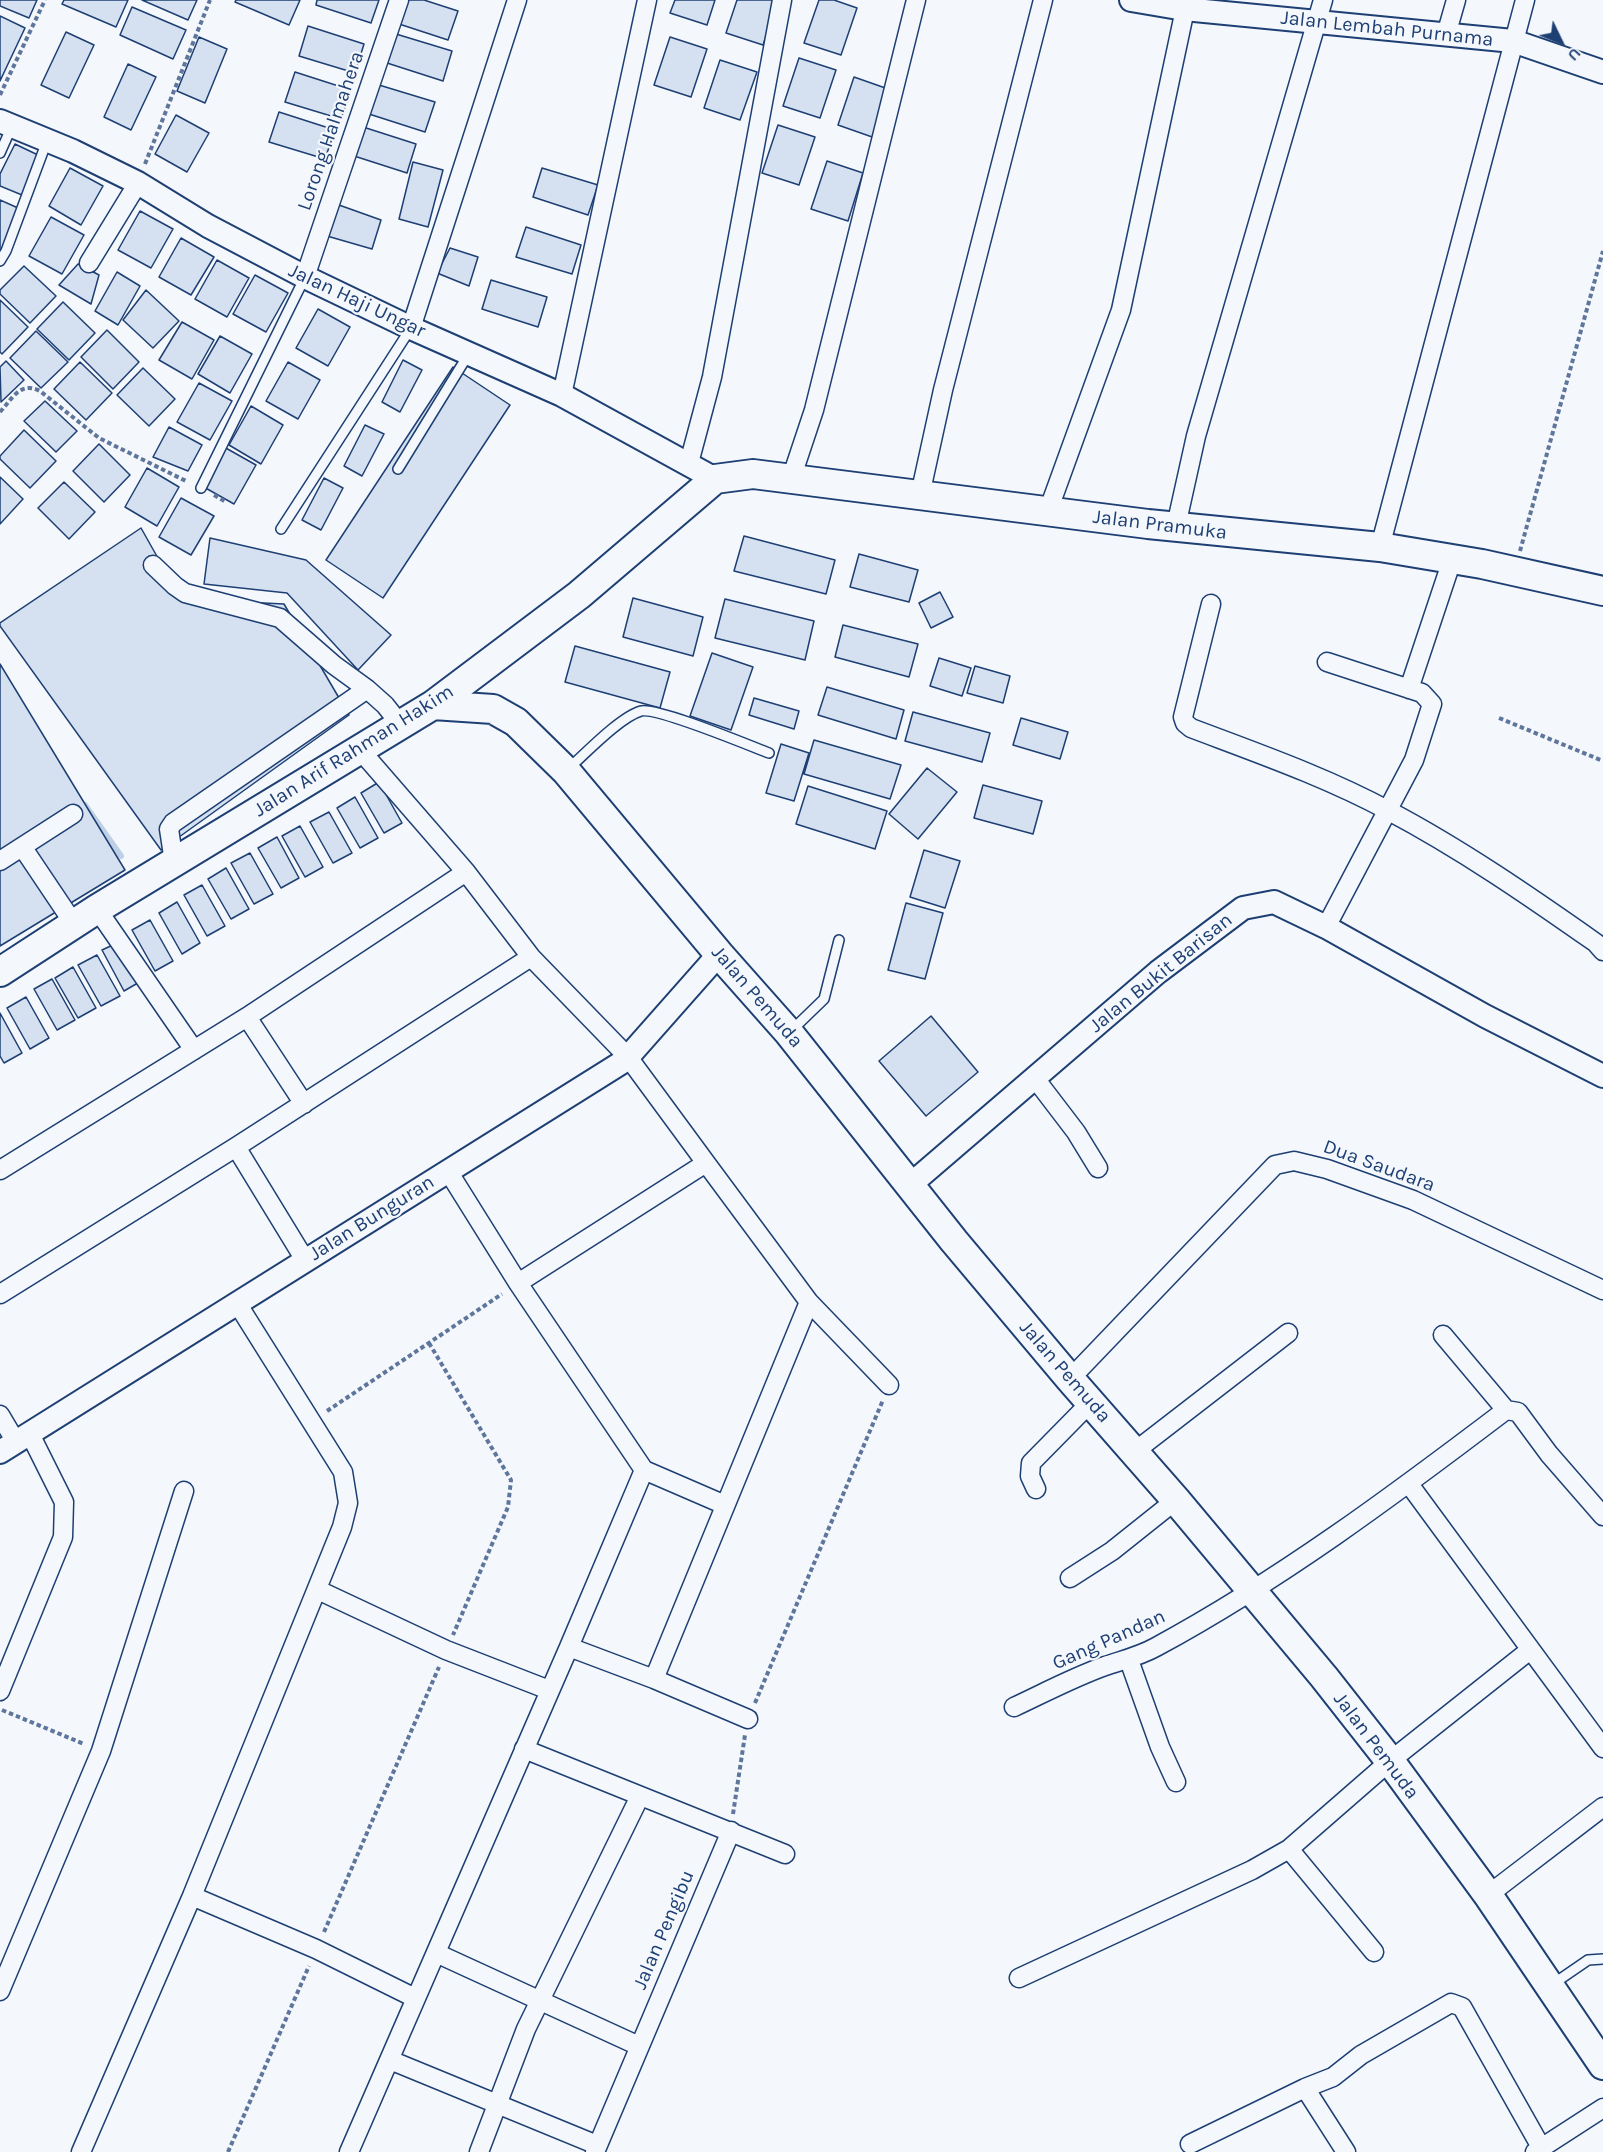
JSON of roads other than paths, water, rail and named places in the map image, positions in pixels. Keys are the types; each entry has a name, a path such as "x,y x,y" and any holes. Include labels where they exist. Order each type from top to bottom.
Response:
{"main road":[{"name":"Jalan Pramuka","path":"715,479 753,474 1264,537 1380,547 1514,570 1603,591"},
{"name":"Jalan Arif Rahman Hakim","path":"0,972 174,862 361,751 433,705 579,595 715,479"},
{"path":"481,668 486,693 493,709"},
{"name":"Jalan Pemuda","path":"433,705 493,709 516,722 566,771 719,954 789,1032 954,1242 1176,1500 1324,1677 1390,1761 1488,1894 1603,2065"}],"street":[{"name":"Lorong Halmahera","path":"305,277 399,0"},
{"path":"411,328 517,0"},
{"path":"562,395 647,0"},
{"path":"689,463 712,377 782,0"},
{"path":"791,479 814,410 916,0"},
{"path":"920,495 943,390 1043,0"},
{"name":"Jalan Lembah Purnama","path":"1131,0 1317,22 1514,41 1603,72"},
{"path":"1176,526 1196,436 1323,0"},
{"path":"1446,35 1456,0"},
{"path":"1380,547 1526,0"},
{"path":"1048,511 1121,310 1185,5"},
{"name":"Jalan Haji Ungar","path":"6,123 138,183 208,226 305,277 411,328 562,395 715,479"},
{"path":"89,263 138,183"},
{"path":"1409,689 1452,560"},
{"path":"153,565 185,593 280,618 334,665 367,688 400,724"},
{"path":"1210,604 1183,717 1185,723 1191,728 1293,767 1388,810 1498,874 1601,945"},
{"path":"1326,927 1414,760 1432,704 1422,693 1327,662"},
{"path":"174,862 170,829 173,823 367,688"},
{"path":"361,751 466,872 531,957 628,1057 809,1302 889,1385"},
{"path":"0,861 73,814"},
{"path":"23,848 74,924"},
{"path":"0,1170 247,1017 466,872"},
{"name":"Jalan Bukit Barisan","path":"910,1185 1158,972 1243,908 1274,902 1326,927 1485,1016 1603,1076"},
{"path":"98,909 194,1050"},
{"name":"Jalan Bunguran","path":"15,1442 628,1057 719,954"},
{"path":"0,1294 304,1104 531,957"},
{"path":"247,1017 304,1104"},
{"path":"1034,1077 1076,1132 1098,1168"},
{"path":"236,1147 305,1260"},
{"name":"Dua Saudara","path":"1070,1378 1275,1165 1294,1161 1327,1168 1413,1200 1603,1290"},
{"path":"518,1283 706,1162"},
{"path":"448,1172 518,1283 644,1470 725,1505"},
{"path":"654,1679 809,1302"},
{"path":"81,2152 192,1896 318,1590 342,1527 348,1503 343,1472 237,1304"},
{"path":"1134,1452 1288,1333"},
{"path":"1443,1335 1506,1410 1518,1412 1550,1454 1603,1516"},
{"path":"1036,1489 1030,1476 1031,1463 1091,1402"},
{"name":"Gang Pandan","path":"1014,1707 1106,1666 1129,1660 1155,1648 1251,1592 1409,1484 1506,1410"},
{"path":"0,1415 15,1442 64,1502 63,1537 0,1691"},
{"path":"349,2152 644,1470"},
{"path":"1409,1484 1603,1748"},
{"path":"0,1991 101,1751 184,1491"},
{"path":"1070,1578 1112,1551 1176,1500"},
{"path":"318,1590 446,1650 549,1690"},
{"path":"569,1647 654,1679 748,1719"},
{"path":"1019,1978 1252,1870 1289,1849 1390,1761 1530,1650"},
{"path":"1129,1660 1160,1747 1176,1782"},
{"path":"524,1749 784,1854"},
{"path":"479,2152 526,2029 640,1796"},
{"path":"1488,1894 1603,1807"},
{"name":"Jalan Pengibu","path":"596,2149 731,1831"},
{"path":"1289,1849 1374,1952"},
{"path":"192,1896 316,1949 416,1998"},
{"path":"436,1953 639,2046"},
{"path":"1190,2144 1305,2088 1333,2077 1361,2055 1451,2003 1462,2007 1539,2150 1603,2108"},
{"path":"390,2060 596,2149"},
{"path":"1305,2088 1346,2152"}],"lane":[{"path":"0,153 6,123"},
{"path":"0,261 6,251 47,141"},
{"path":"201,488 305,277"},
{"path":"281,529 411,328"},
{"path":"398,470 470,353"},
{"path":"566,771 625,718 643,711 666,715 769,753"},
{"path":"789,1032 824,999 839,940"},
{"path":"1551,1986 1588,1960 1603,1959"}],"waterway":[{"path":"85,805 121,856"}]}
